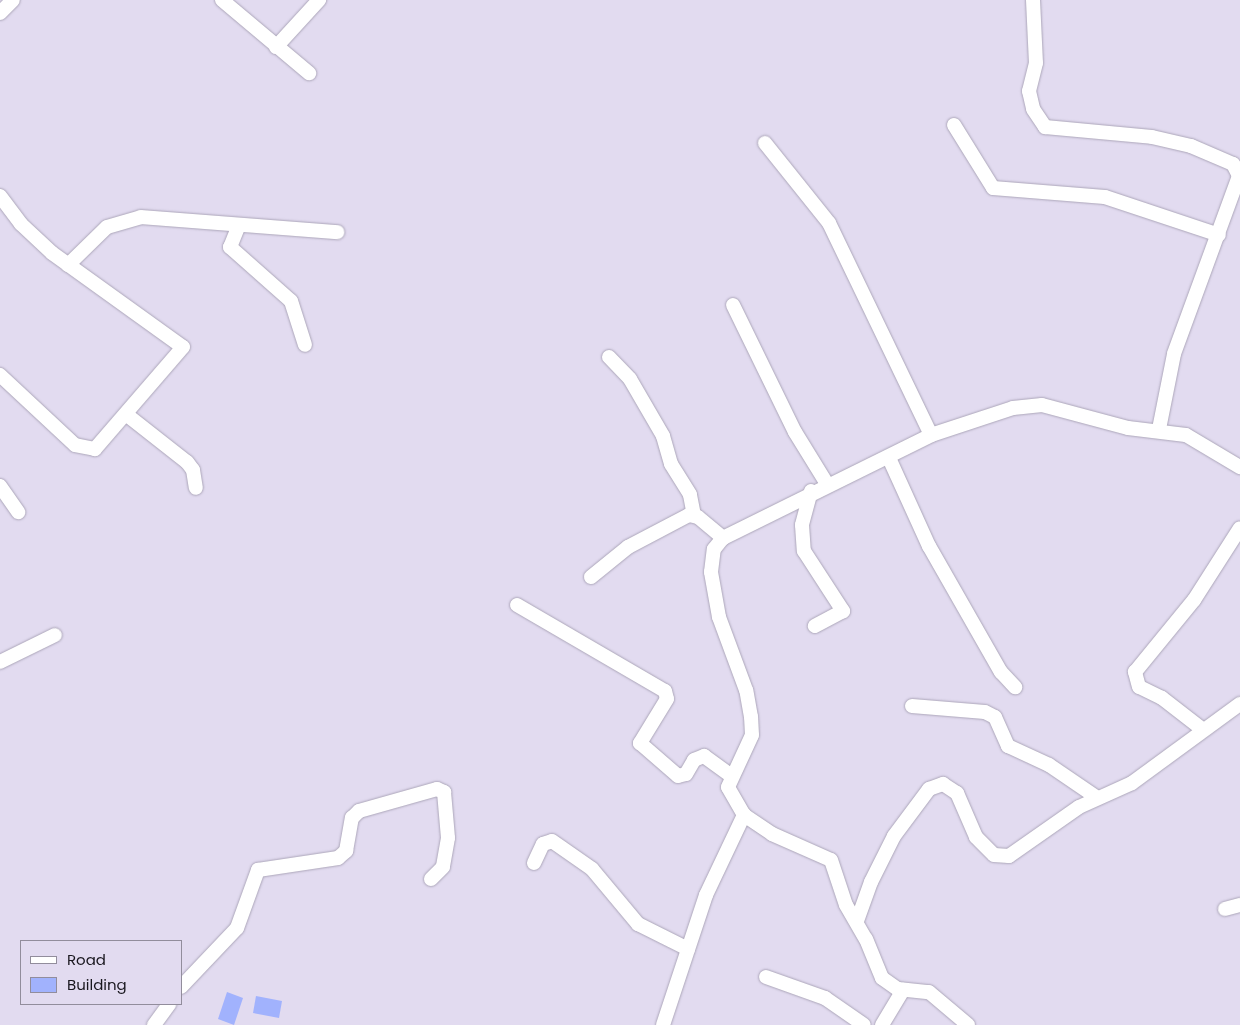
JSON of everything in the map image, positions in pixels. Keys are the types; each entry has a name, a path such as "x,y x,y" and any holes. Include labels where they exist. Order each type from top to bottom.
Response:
{"street":[{"path":"0,13 13,0"},
{"path":"222,0 309,73"},
{"path":"276,47 319,0"},
{"path":"1033,0 1036,63 1029,91 1033,109 1045,127 1152,137 1191,146 1233,164 1240,176 1174,354 1159,429"},
{"path":"954,125 993,188 1105,197 1219,235"},
{"path":"765,143 829,223 931,435"},
{"path":"0,196 21,224 68,266 183,347 127,415 95,449 82,448 0,375"},
{"path":"68,266 107,227 141,217 337,232"},
{"path":"239,225 230,247 290,301 305,345"},
{"path":"733,305 795,432 827,484"},
{"path":"609,357 630,379 663,436 672,464 690,496 694,515 723,538"},
{"path":"968,1025 929,992 903,990 882,978 856,921 846,905 831,860 772,834 744,814 730,792 732,776 752,735 751,717 746,690 712,589 711,557 723,538 811,491 889,458 931,435 1013,408 1042,405 1128,428 1159,429 1186,435 1240,467"},
{"path":"127,415 187,462 193,470 196,488"},
{"path":"889,458 929,546 1001,672 1015,687"},
{"path":"0,486 18,512"},
{"path":"811,491 802,525 804,550 843,608 838,616 815,626"},
{"path":"591,577 652,533 694,515"},
{"path":"1202,729 1162,698 1140,687 1135,672 1199,593 1240,528"},
{"path":"517,605 665,692 667,699 640,742 678,776 686,774 694,760 704,756 732,776"},
{"path":"0,662 55,635"},
{"path":"856,921 871,882 894,836 929,789 943,784 957,793 976,838 994,855 1009,856 1096,798 1132,783 1202,729 1240,704"},
{"path":"912,706 985,712 995,717 1008,746 1049,765 1096,798"},
{"path":"182,985 237,928 258,870 338,858 346,851 352,818 359,810 437,789 444,792 448,838 443,868 431,878"},
{"path":"663,1025 706,896 744,814"},
{"path":"534,863 543,844 552,841 592,869 638,924 688,949"},
{"path":"1225,909 1240,905"},
{"path":"766,977 825,998 864,1025"},
{"path":"882,1025 903,990"},
{"path":"154,1025 168,1005"}],"building":[{"path":"227,992 243,998 234,1025 218,1019"},
{"path":"256,996 282,1001 279,1018 253,1013"}]}
